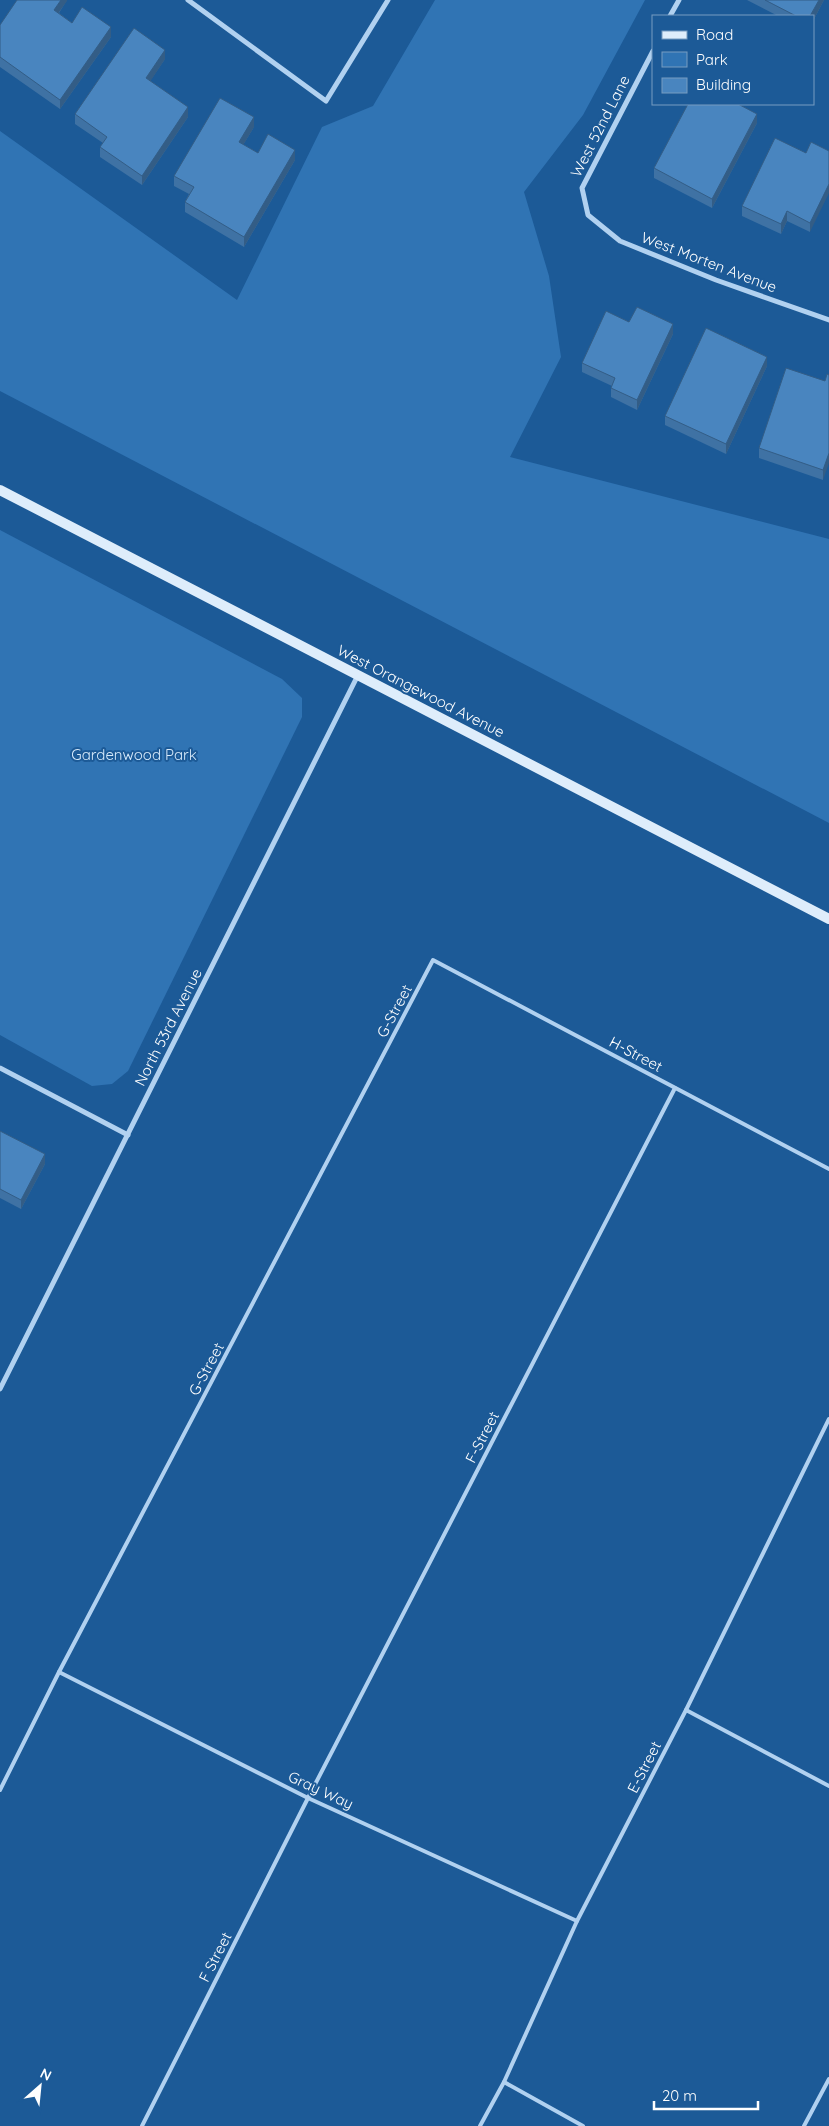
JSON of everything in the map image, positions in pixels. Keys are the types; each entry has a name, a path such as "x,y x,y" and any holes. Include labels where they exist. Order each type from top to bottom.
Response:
{"street":[{"path":"188,0 326,101 388,0"},
{"path":"671,15 679,0"},
{"name":"West 52nd Lane","path":"588,215 582,188 652,53"},
{"name":"West Morten Avenue","path":"588,215 620,241 716,280 829,320"},
{"name":"West Orangewood Avenue","path":"0,490 829,919"},
{"name":"North 53rd Avenue","path":"0,1389 358,675"},
{"path":"0,1068 128,1135"}],"lane":[{"name":"H-Street","path":"433,960 829,1169"},
{"name":"G-Street","path":"0,1790 433,960"},
{"name":"F-Street","path":"308,1798 675,1088"},
{"name":"E-Street","path":"480,2126 504,2082 577,1920 686,1710 829,1419"},
{"name":"Gray Way","path":"60,1672 308,1798 577,1920"},
{"path":"686,1710 829,1786"},
{"name":"F Street","path":"142,2126 308,1798"},
{"path":"804,2126 829,2079"},
{"path":"504,2082 583,2126"}],"green space":[{"path":"435,0 645,0 583,115 524,192 549,276 561,357 510,457 829,539 829,823 0,391 0,131 237,300 322,127 373,106"},
{"name":"Gardenwood Park","path":"0,530 282,679 302,698 302,717 128,1071 112,1084 92,1086 0,1035"}],"building":[{"path":"17,0 61,0 54,10 72,23 82,7 111,27 60,100 0,57 0,25"},
{"path":"765,0 819,0 811,15 794,15"},
{"path":"134,28 165,50 146,78 188,107 142,176 100,147 107,137 75,114"},
{"path":"220,98 254,117 239,142 258,153 268,134 295,150 244,237 185,202 194,187 174,176"},
{"path":"687,105 740,105 757,114 712,199 654,168"},
{"path":"775,138 806,153 811,142 829,151 829,184 810,223 787,211 781,224 742,206"},
{"path":"637,307 673,324 637,400 611,388 615,378 582,363 606,311 629,322"},
{"path":"706,328 767,357 726,444 665,416"},
{"path":"786,368 825,381 827,374 829,375 829,453 823,470 759,448"},
{"path":"0,1131 45,1154 21,1200 0,1189"}]}
